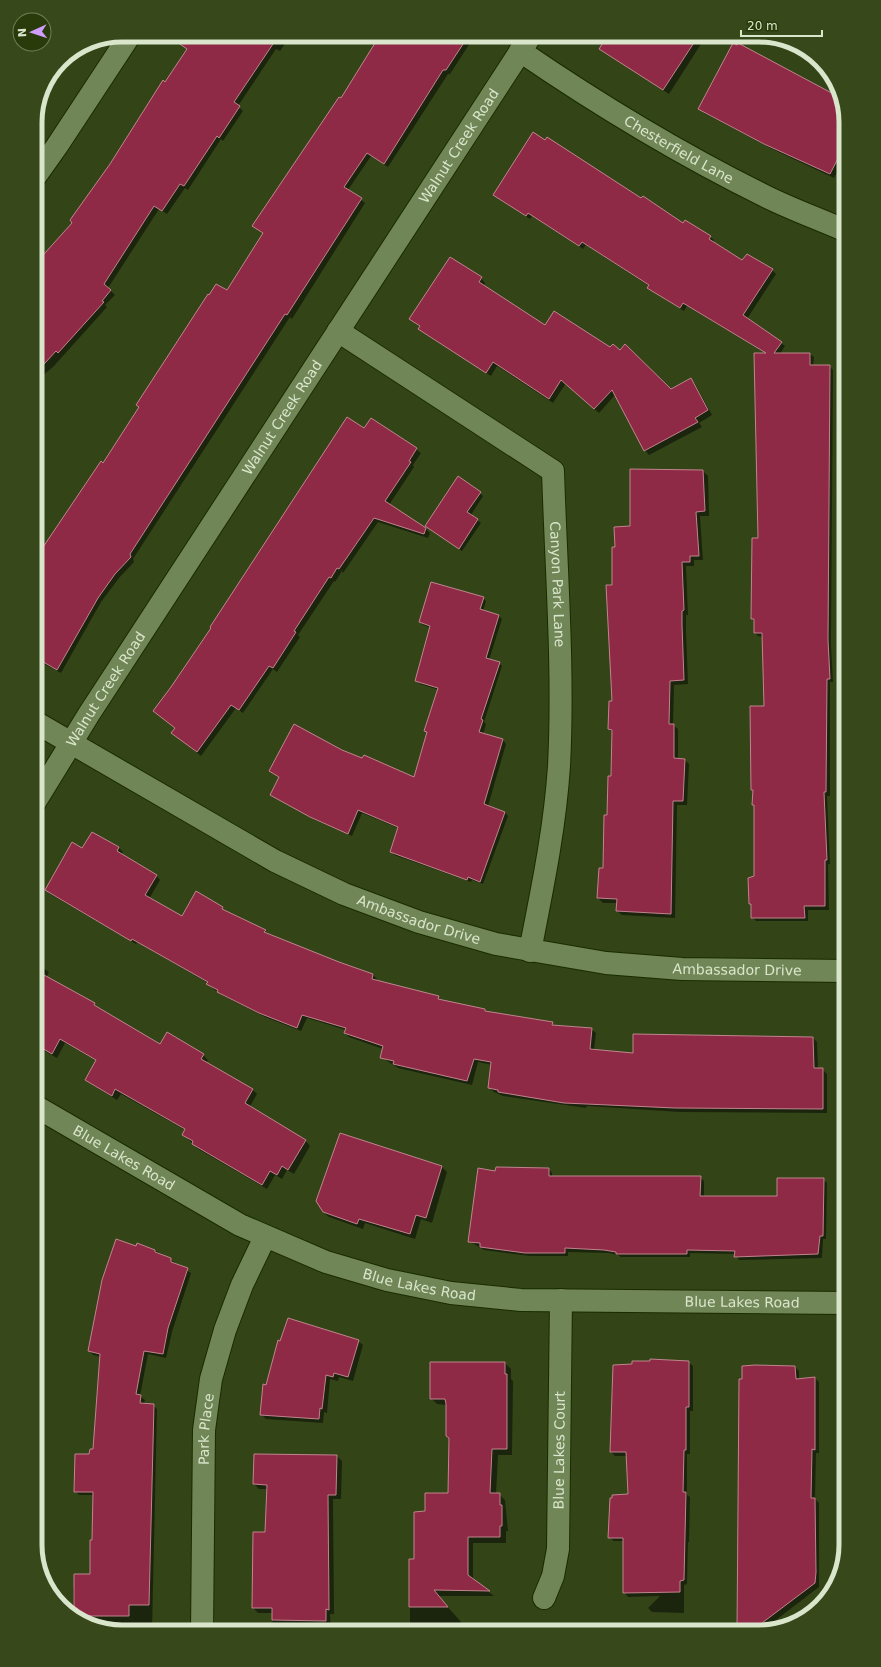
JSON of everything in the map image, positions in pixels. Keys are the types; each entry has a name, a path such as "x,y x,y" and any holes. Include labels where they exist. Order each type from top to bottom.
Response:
{"street":[{"path":"42,166 125,42"},
{"name":"Chesterfield Lane","path":"526,43 573,87 667,144 766,197 839,228"},
{"name":"Walnut Creek Road","path":"42,790 70,743 526,43"},
{"name":"Canyon Park Lane","path":"338,331 553,471 560,695 559,766 551,842 530,951"},
{"name":"Ambassador Drive","path":"42,726 275,861 344,894 419,922 496,944 606,963 682,969 839,971"},
{"name":"Blue Lakes Road","path":"42,1110 233,1221 265,1237 326,1262 387,1280 451,1293 521,1300 839,1303"},
{"name":"Park Place","path":"202,1625 204,1430 211,1379 225,1330 242,1285 265,1237"},
{"name":"Blue Lakes Court","path":"544,1598 553,1576 558,1549 561,1300"}],"building":[{"path":"177,42 274,42 234,102 240,106 219,138 217,136 184,186 180,184 162,211 154,206 104,284 111,290 102,301 104,302 58,353 56,351 42,366 42,256 72,223 70,220 110,164 163,80 165,82 187,49"},
{"path":"376,42 464,42 446,70 443,70 384,164 367,153 344,187 362,198 130,554 131,557 115,574 98,598 57,670 42,661 42,549 101,461 103,463 139,407 136,405 208,294 209,295 216,284 227,290 263,233 252,226 339,97 341,98"},
{"path":"604,42 694,42 663,90 599,49"},
{"path":"733,43 737,45 738,43 834,94 839,122 839,157 830,174 764,144 698,109"},
{"path":"533,132 545,140 547,137 641,198 643,196 683,223 685,220 711,236 709,239 742,260 747,254 773,269 743,315 782,342 774,353 810,353 810,365 830,365 828,640 830,679 827,679 826,792 824,792 827,860 825,860 825,906 804,906 805,918 751,918 751,904 749,904 748,878 754,876 754,805 752,805 753,790 751,790 750,706 764,706 762,633 754,633 754,619 751,619 752,538 758,538 754,353 766,353 683,303 680,308 647,288 649,285 582,242 579,246 528,213 526,216 493,195"},
{"path":"450,257 482,277 479,282 545,325 554,311 610,347 613,344 620,350 625,344 671,389 691,378 708,410 695,418 698,422 644,451 612,390 594,409 561,380 549,399 493,362 486,373 418,329 420,326 409,319"},
{"path":"347,417 364,428 371,418 417,448 409,461 411,462 385,501 426,528 424,534 374,518 339,569 337,568 331,578 329,577 294,631 296,632 273,668 269,666 239,710 231,705 197,752 171,733 175,728 153,711 211,628 210,627"},
{"path":"630,469 703,470 705,511 696,512 699,556 690,556 690,562 682,562 684,680 670,681 669,724 674,724 674,758 685,759 683,801 673,801 671,914 616,911 617,899 597,898 599,868 603,868 604,815 607,815 608,776 611,776 612,730 608,729 609,701 612,701 606,585 612,585 612,547 615,547 614,527 630,526"},
{"path":"458,476 481,492 467,512 478,519 459,549 425,526"},
{"path":"431,582 484,597 480,609 499,615 486,658 500,662 481,719 483,720 479,732 503,739 484,804 505,812 480,882 468,877 467,880 390,852 398,827 358,810 348,834 310,817 270,795 279,777 269,771 294,724 342,750 362,758 364,755 414,777 427,732 424,731 438,688 415,681 430,626 419,622"},
{"path":"92,832 119,847 117,851 157,875 145,895 182,916 196,891 223,907 222,909 266,930 264,932 373,974 372,979 439,996 438,999 485,1009 485,1011 553,1022 552,1025 592,1028 590,1049 633,1053 633,1034 813,1037 814,1068 823,1068 823,1109 675,1108 564,1103 498,1092 498,1090 488,1088 491,1062 474,1059 467,1081 393,1064 394,1061 380,1058 383,1046 344,1033 346,1028 302,1015 297,1028 259,1013 217,992 218,990 206,984 208,982 132,939 131,941 45,890 72,842 82,848"},
{"path":"42,974 95,1003 94,1005 160,1044 167,1032 204,1054 201,1059 253,1089 245,1103 306,1140 288,1170 282,1166 277,1175 270,1171 262,1185 192,1144 193,1141 182,1135 185,1129 115,1089 112,1096 85,1080 96,1060 60,1039 52,1054 42,1048"},
{"path":"340,1133 442,1166 426,1218 416,1215 410,1234 359,1219 357,1224 323,1212 316,1201"},
{"path":"496,1167 549,1168 549,1176 701,1176 700,1196 777,1196 777,1178 824,1178 823,1236 820,1236 818,1254 734,1257 735,1251 687,1250 687,1254 616,1254 616,1252 604,1250 565,1248 565,1253 525,1253 480,1247 480,1243 468,1242 478,1168 495,1171"},
{"path":"116,1239 136,1246 137,1243 155,1250 155,1252 171,1258 171,1262 188,1268 168,1328 163,1354 144,1351 136,1394 141,1395 140,1403 154,1404 149,1605 129,1605 129,1616 85,1616 74,1610 74,1574 90,1574 90,1540 92,1540 93,1492 74,1492 75,1454 89,1454 90,1449 93,1449 100,1354 88,1351 102,1280"},
{"path":"288,1318 359,1340 348,1377 334,1373 333,1377 326,1375 322,1409 320,1408 319,1419 260,1415 263,1384 266,1385 278,1340 280,1341"},
{"path":"650,1359 689,1361 689,1407 686,1407 686,1450 684,1450 683,1492 686,1492 684,1580 680,1581 680,1592 623,1593 623,1538 608,1538 610,1498 612,1498 612,1495 628,1494 626,1452 610,1452 613,1365 632,1364 632,1361 650,1361"},
{"path":"430,1362 505,1362 505,1374 507,1374 507,1449 492,1449 490,1493 500,1493 500,1505 502,1505 502,1526 500,1526 500,1537 468,1537 468,1575 490,1591 434,1590 448,1607 409,1607 409,1559 414,1559 414,1512 425,1511 425,1493 448,1493 449,1438 446,1436 446,1404 445,1399 430,1399"},
{"path":"742,1366 795,1366 796,1379 815,1377 815,1450 812,1449 811,1498 815,1498 815,1583 759,1625 737,1625 739,1379 742,1379"},
{"path":"254,1454 337,1455 336,1495 328,1495 329,1610 326,1609 326,1621 272,1620 272,1608 252,1608 253,1532 265,1532 267,1485 253,1484"}]}
